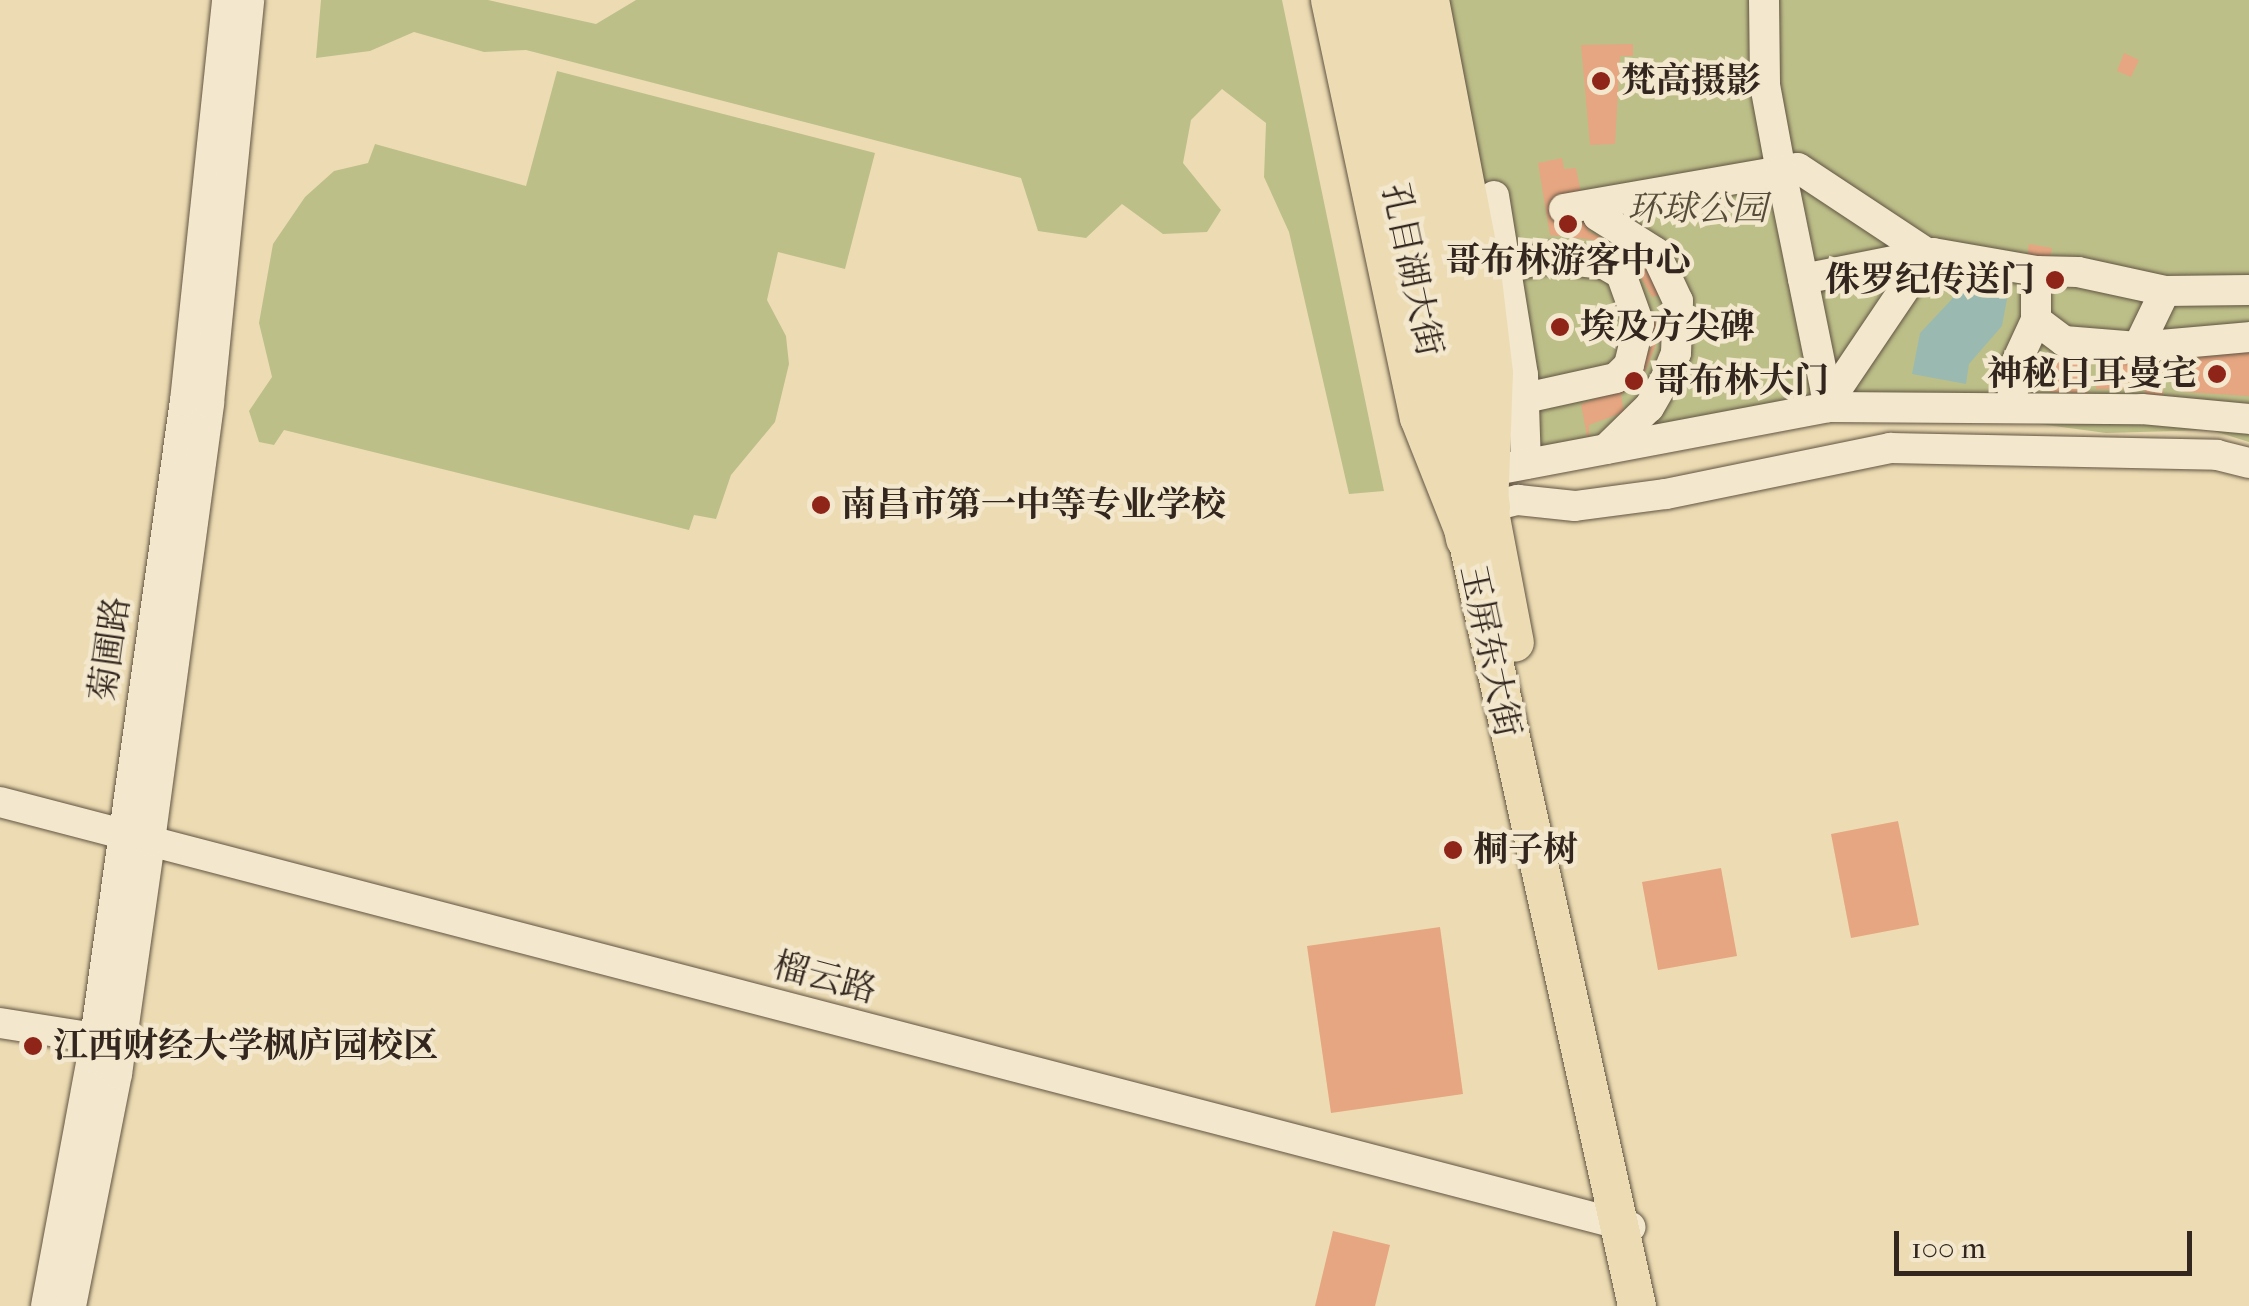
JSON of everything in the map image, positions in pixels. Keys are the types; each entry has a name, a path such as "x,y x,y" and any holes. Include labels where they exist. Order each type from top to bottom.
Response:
{"highway":[{"name":"孔目湖大街","path":"1361,0 1486,488"},
{"name":"孔目湖大街","path":"1399,0 1486,488"}],"main road":[{"name":"玉屏东大街","path":"1330,0 1419,418 1486,488"},
{"name":"玉屏东大街","path":"1430,0 1495,269 1508,404 1486,488 1637,1306"},
{"name":"玉屏东大街","path":"1621,1218 1654,1306"}],"street":[{"name":"菊圃路","path":"71,1306 116,1074 137,829 228,0"},
{"name":"菊圃路","path":"46,1306 137,829 209,403 249,0"},
{"path":"1764,0 1765,86 1828,404"},
{"path":"1564,208 1596,207 1798,168 1928,254"},
{"path":"1494,196 1495,269 1551,258 1604,264 1622,274 1640,324 1629,365 1616,378 1508,404"},
{"path":"1596,207 1598,216 1656,252 1678,301 1676,353 1666,378 1648,407 1606,449"},
{"path":"1828,404 1928,254"},
{"path":"1803,279 1928,254 2036,272 2078,272 2165,290 2249,290"},
{"path":"2012,407 2017,362 2036,320 2036,272"},
{"path":"2138,347 2165,290"},
{"path":"2036,320 2064,340 2138,347 2249,337"},
{"path":"1486,488 1606,449 1828,404 2012,407 2249,419"},
{"path":"1486,488 1518,500 1575,506 1666,494 1890,448 2217,455 2249,463"},
{"name":"榴云路","path":"0,783 137,829"},
{"name":"榴云路","path":"0,802 137,829 1621,1218"},
{"path":"0,1023 95,1038"},
{"path":"36,1306 63,1220"}],"green space":[{"path":"321,0 488,0 596,24 636,0 1282,0 1384,491 1349,494 1289,232 1264,177 1266,123 1222,89 1191,120 1183,163 1221,210 1207,232 1163,234 1122,204 1086,238 1038,231 1021,178 526,50 484,52 414,32 370,51 316,58"},
{"name":"环球公园","path":"1435,0 2249,0 2249,410 2046,400 1509,453"},
{"path":"557,71 875,153 845,269 778,252 767,300 786,336 789,364 775,422 731,475 716,519 694,515 689,530 284,430 274,445 259,442 249,411 272,377 259,323 273,244 305,197 334,171 368,163 375,144 526,186"},
{"path":"1988,417 2249,428 2249,442 2211,430 2106,433"}],"water":[{"path":"1957,274 2010,283 2002,326 1969,364 1966,384 1912,374 1920,333 1952,299"}],"building":[{"name":"梵高摄影","path":"1633,44 1633,56 1620,56 1615,144 1590,145 1581,45"},
{"path":"2124,53 2139,60 2131,77 2117,71"},
{"name":"哥布林游客中心","path":"1562,158 1564,169 1576,168 1589,232 1632,251 1668,293 1652,297 1629,256 1604,241 1550,235 1538,163"},
{"path":"2029,244 2052,248 2049,263 2027,259"},
{"name":"哥布林大门","path":"1673,311 1673,331 1661,332 1645,372 1621,395 1624,412 1589,425 1589,447 1581,404 1623,389 1650,349 1656,313"},
{"name":"神秘日耳曼宅","path":"2249,343 2249,396 2184,392 2187,354 2217,356"},
{"path":"2051,355 2089,356 2088,393 2050,392"},
{"path":"2096,356 2163,356 2163,396 2145,396 2145,389 2096,389"},
{"path":"1898,821 1919,925 1851,938 1831,834"},
{"path":"1721,868 1737,956 1658,970 1642,882"},
{"path":"1440,927 1463,1094 1331,1113 1307,946"},
{"path":"1333,1231 1390,1245 1375,1306 1315,1306"}],"place":[{"name":"梵高摄影","path":"1601,81"},
{"name":"哥布林游客中心","path":"1568,224"},
{"name":"侏罗纪传送门","path":"2055,280"},
{"name":"埃及方尖碑","path":"1560,327"},
{"name":"神秘日耳曼宅","path":"2217,374"},
{"name":"哥布林大门","path":"1634,381"},
{"name":"南昌市第一中等专业学校","path":"821,505"},
{"name":"桐子树","path":"1453,850"},
{"name":"江西财经大学枫庐园校区","path":"33,1046"}]}
